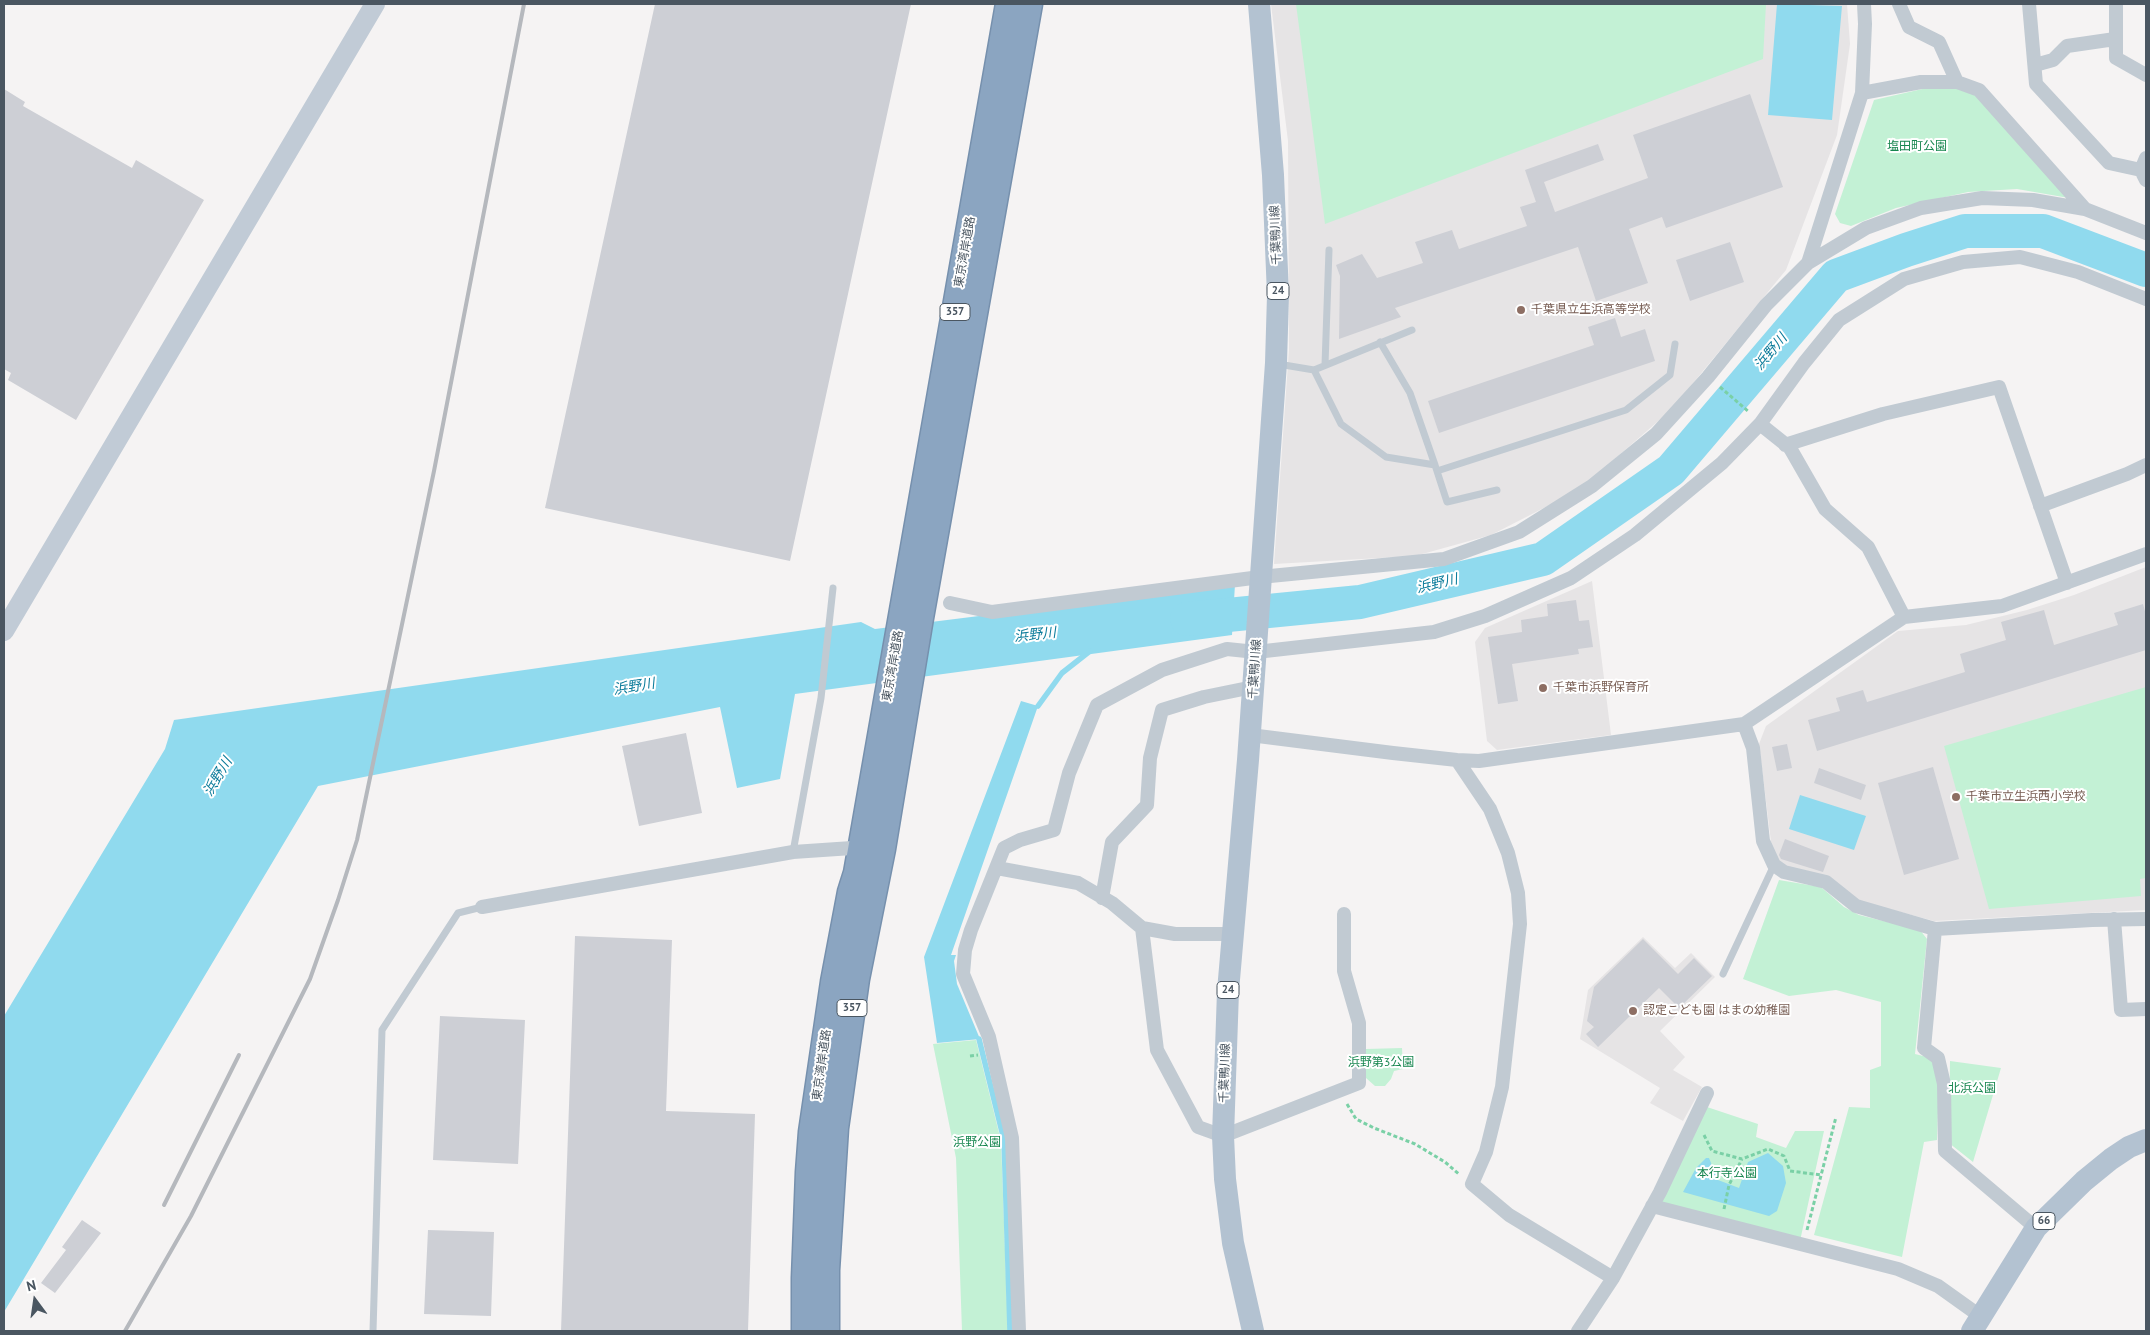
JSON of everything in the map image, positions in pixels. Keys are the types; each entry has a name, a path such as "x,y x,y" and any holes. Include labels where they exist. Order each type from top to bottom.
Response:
{"highway":[{"name":"東京湾岸道路","path":"826,1331 826,1270 838,1110 872,848 911,619 1010,4"},
{"name":"東京湾岸道路","path":"911,619 1029,4"},
{"name":"東京湾岸道路","path":"805,1331 805,1270 812,1132 834,982 872,848"}],"main road":[{"name":"千葉鴨川線","path":"1253,1331 1233,1243 1225,1179 1223,1136 1232,934 1254,687 1276,363 1278,295 1274,175 1259,4"},
{"name":"66","path":"1976,1324 2036,1228 2084,1181 2111,1159 2129,1147 2146,1140"}],"street":[{"path":"4,631 375,4"},
{"path":"1808,263 1862,93 1864,4"},
{"path":"1899,4 1909,26 1939,42 1957,82"},
{"path":"2029,4 2036,84 2109,163 2144,169"},
{"path":"2116,4 2116,58 2146,75"},
{"path":"2035,65 2054,60 2067,46 2115,39"},
{"path":"1862,93 1921,82 1957,82 1979,90 2085,209"},
{"path":"950,603 992,612 1260,578 1444,559 1519,532 1592,486 1656,434 1708,377 1766,305 1808,263 1866,228 1921,208 1982,198 2034,200 2085,209 2146,233"},
{"path":"1019,1331 1012,1138 989,1036 963,974 965,950 971,930 1004,848 1020,840 1054,830 1069,773 1097,705 1162,670 1227,649 1256,649 1434,632 1485,616 1571,578 1636,535 1722,463 1839,320 1904,279 1963,262 2020,257 2078,272 2146,299"},
{"path":"1785,445 1883,414 1999,387 2067,583"},
{"path":"1758,421 1790,448 1825,509 1868,547 1904,617"},
{"path":"2040,506 2146,465"},
{"path":"1250,735 1457,760 1479,760 1744,724 1904,617 2002,606 2146,554"},
{"path":"1102,898 1112,842 1147,805 1150,758 1162,710 1204,696 1254,687"},
{"path":"1744,724 1753,748 1763,840 1774,866 1784,872 1826,882 1856,906 1935,929 2114,919 2146,919"},
{"path":"1457,760 1490,809 1508,853 1518,893 1520,924 1502,1087 1486,1152 1472,1184 1510,1215 1614,1278"},
{"path":"482,906 793,852 872,848"},
{"path":"997,868 1078,884 1102,898 1142,928 1175,934 1232,934"},
{"path":"1142,928 1157,1050 1198,1127 1223,1136 1359,1083 1359,1024 1344,971 1344,914"},
{"path":"2114,919 2121,1010 2146,1009"},
{"path":"1935,929 1924,1048 1938,1058 1944,1084 1945,1151 2036,1228"},
{"path":"1578,1331 1614,1278 1652,1206 1707,1093"},
{"path":"1652,1206 1898,1269 1938,1286 1976,1324"}],"lane":[{"path":"1325,365 1329,250"},
{"path":"1276,363 1314,370 1412,330"},
{"path":"1380,342 1410,393 1447,502 1497,490"},
{"path":"1314,370 1341,424 1386,457 1436,468 1626,410 1670,375 1675,344"},
{"path":"793,852 822,698 833,588"},
{"path":"1723,974 1774,866"},
{"path":"373,1331 382,1030 458,913 482,906"}],"path":[{"path":"1708,377 1758,421"},
{"path":"970,1056 978,1055"},
{"path":"1339,1091 1356,1119 1415,1144 1445,1162 1472,1184"},
{"path":"1803,1246 1836,1117"},
{"path":"1695,1118 1712,1151 1742,1159 1768,1149 1784,1156 1790,1171 1821,1176"},
{"path":"1725,1205 1729,1185 1742,1159"}],"shaded area":[{"name":"千葉県立生浜高等学校","path":"1271,4 1847,4 1850,44 1837,135 1786,270 1671,410 1579,490 1491,535 1415,556 1274,564 1289,349 1288,141"},
{"name":"千葉市立生浜西小学校","path":"2146,567 2146,910 1934,921 1859,901 1785,870 1772,850 1759,744 1766,726 1898,631 1966,625 2027,610 2074,595"},
{"name":"千葉市浜野保育所","path":"1592,581 1611,735 1497,750 1487,741 1475,642 1485,628"},
{"name":"認定こども園 はまの幼稚園","path":"1643,937 1675,968 1691,953 1715,977 1660,1031 1685,1057 1673,1070 1702,1087 1683,1121 1650,1103 1660,1088 1580,1039 1588,990"}],"green space":[{"path":"1296,4 1766,4 1763,59 1325,224"},
{"name":"塩田町公園","path":"1940,85 1975,93 2069,198 2017,189 1968,192 1896,208 1851,226 1840,223 1835,214 1874,100"},
{"path":"2146,687 2146,878 2140,879 2141,896 1989,909 1944,746"},
{"path":"1779,880 1821,887 1844,907 1859,915 1920,930 1927,939 1915,1054 1931,1058 1939,1083 1937,1140 1924,1142 1902,1257 1814,1235 1849,1107 1870,1108 1870,1070 1881,1066 1881,1002 1836,990 1789,996 1743,979"},
{"name":"浜野公園","path":"976,1040 1001,1141 1008,1331 962,1331 956,1158 933,1044"},
{"name":"浜野第3公園","path":"1402,1048 1403,1069 1394,1071 1391,1079 1385,1086 1375,1086 1366,1078 1366,1049"},
{"name":"北浜公園","path":"1950,1061 2001,1068 1973,1162 1949,1143"},
{"name":"本行寺公園","path":"1707,1107 1758,1124 1756,1137 1786,1148 1795,1131 1824,1131 1800,1241 1660,1203"}],"water":[{"path":"1777,4 1842,6 1832,120 1768,115"},
{"path":"1235,584 1232,635 795,694 780,779 737,788 720,707 318,786 4,1312 4,1016 165,749 174,720 861,622 875,629"},
{"path":"1021,701 1038,706 951,955 956,955 954,961 957,984 980,1039 937,1043 924,957"},
{"path":"1800,795 1866,816 1854,850 1789,829"},
{"path":"1768,1153 1783,1166 1786,1183 1777,1211 1769,1216 1683,1192 1696,1168 1706,1158 1709,1158 1718,1180 1739,1188 1748,1162"}],"building":[{"path":"655,4 911,4 790,561 545,508"},
{"path":"4,89 25,102 23,106 132,168 136,160 204,200 76,420 8,380 11,373 4,369"},
{"path":"1750,94 1783,187 1666,228 1662,217 1629,229 1648,283 1596,301 1578,247 1395,308 1401,317 1339,339 1340,276 1336,265 1362,254 1377,278 1423,263 1415,242 1452,230 1459,249 1527,226 1520,207 1536,202 1525,170 1598,144 1604,160 1544,182 1555,212 1648,178 1633,135"},
{"path":"1730,242 1744,282 1690,301 1676,260"},
{"path":"1615,318 1621,337 1645,329 1655,361 1439,433 1428,401 1594,345 1588,327"},
{"path":"1576,600 1579,621 1589,620 1593,647 1578,649 1579,654 1512,664 1518,701 1498,704 1488,637 1522,632 1521,620 1548,616 1547,604"},
{"path":"2143,604 2146,615 2146,650 1817,751 1808,720 1840,711 1836,698 1863,690 1867,702 1965,672 1960,654 2006,640 2001,622 2044,610 2054,645 2118,625 2114,613"},
{"path":"686,733 702,813 639,826 622,746"},
{"path":"1787,744 1792,768 1777,771 1772,747"},
{"path":"1933,767 1959,859 1904,875 1878,783"},
{"path":"1819,768 1866,785 1861,800 1814,783"},
{"path":"1785,839 1829,856 1823,872 1781,859 1779,855"},
{"path":"575,936 672,940 666,1111 755,1114 748,1331 561,1331"},
{"path":"1643,939 1678,974 1694,958 1712,976 1679,1008 1659,988 1598,1047 1586,1034 1594,1027 1587,1021 1594,987"},
{"path":"440,1016 525,1020 518,1164 433,1160"},
{"path":"82,1220 101,1233 55,1293 41,1283 66,1250 62,1247"},
{"path":"428,1230 494,1232 491,1316 424,1314"}],"waterway":[{"name":"浜野川","path":"1187,619 1360,602 1543,559 1671,470 1836,276 1906,250 1965,231 2043,231 2146,270"},
{"path":"1038,706 1062,673 1090,651"},
{"path":"979,1039 1004,1140 1010,1331"}],"railway":[{"path":"125,1331 191,1216 310,979 357,840 434,471 524,4"},
{"path":"164,1205 239,1055"}],"place":[{"name":"千葉県立生浜高等学校","path":"1521,310"},
{"name":"千葉市浜野保育所","path":"1543,688"},
{"name":"千葉市立生浜西小学校","path":"1956,797"},
{"name":"認定こども園 はまの幼稚園","path":"1633,1011"}]}
